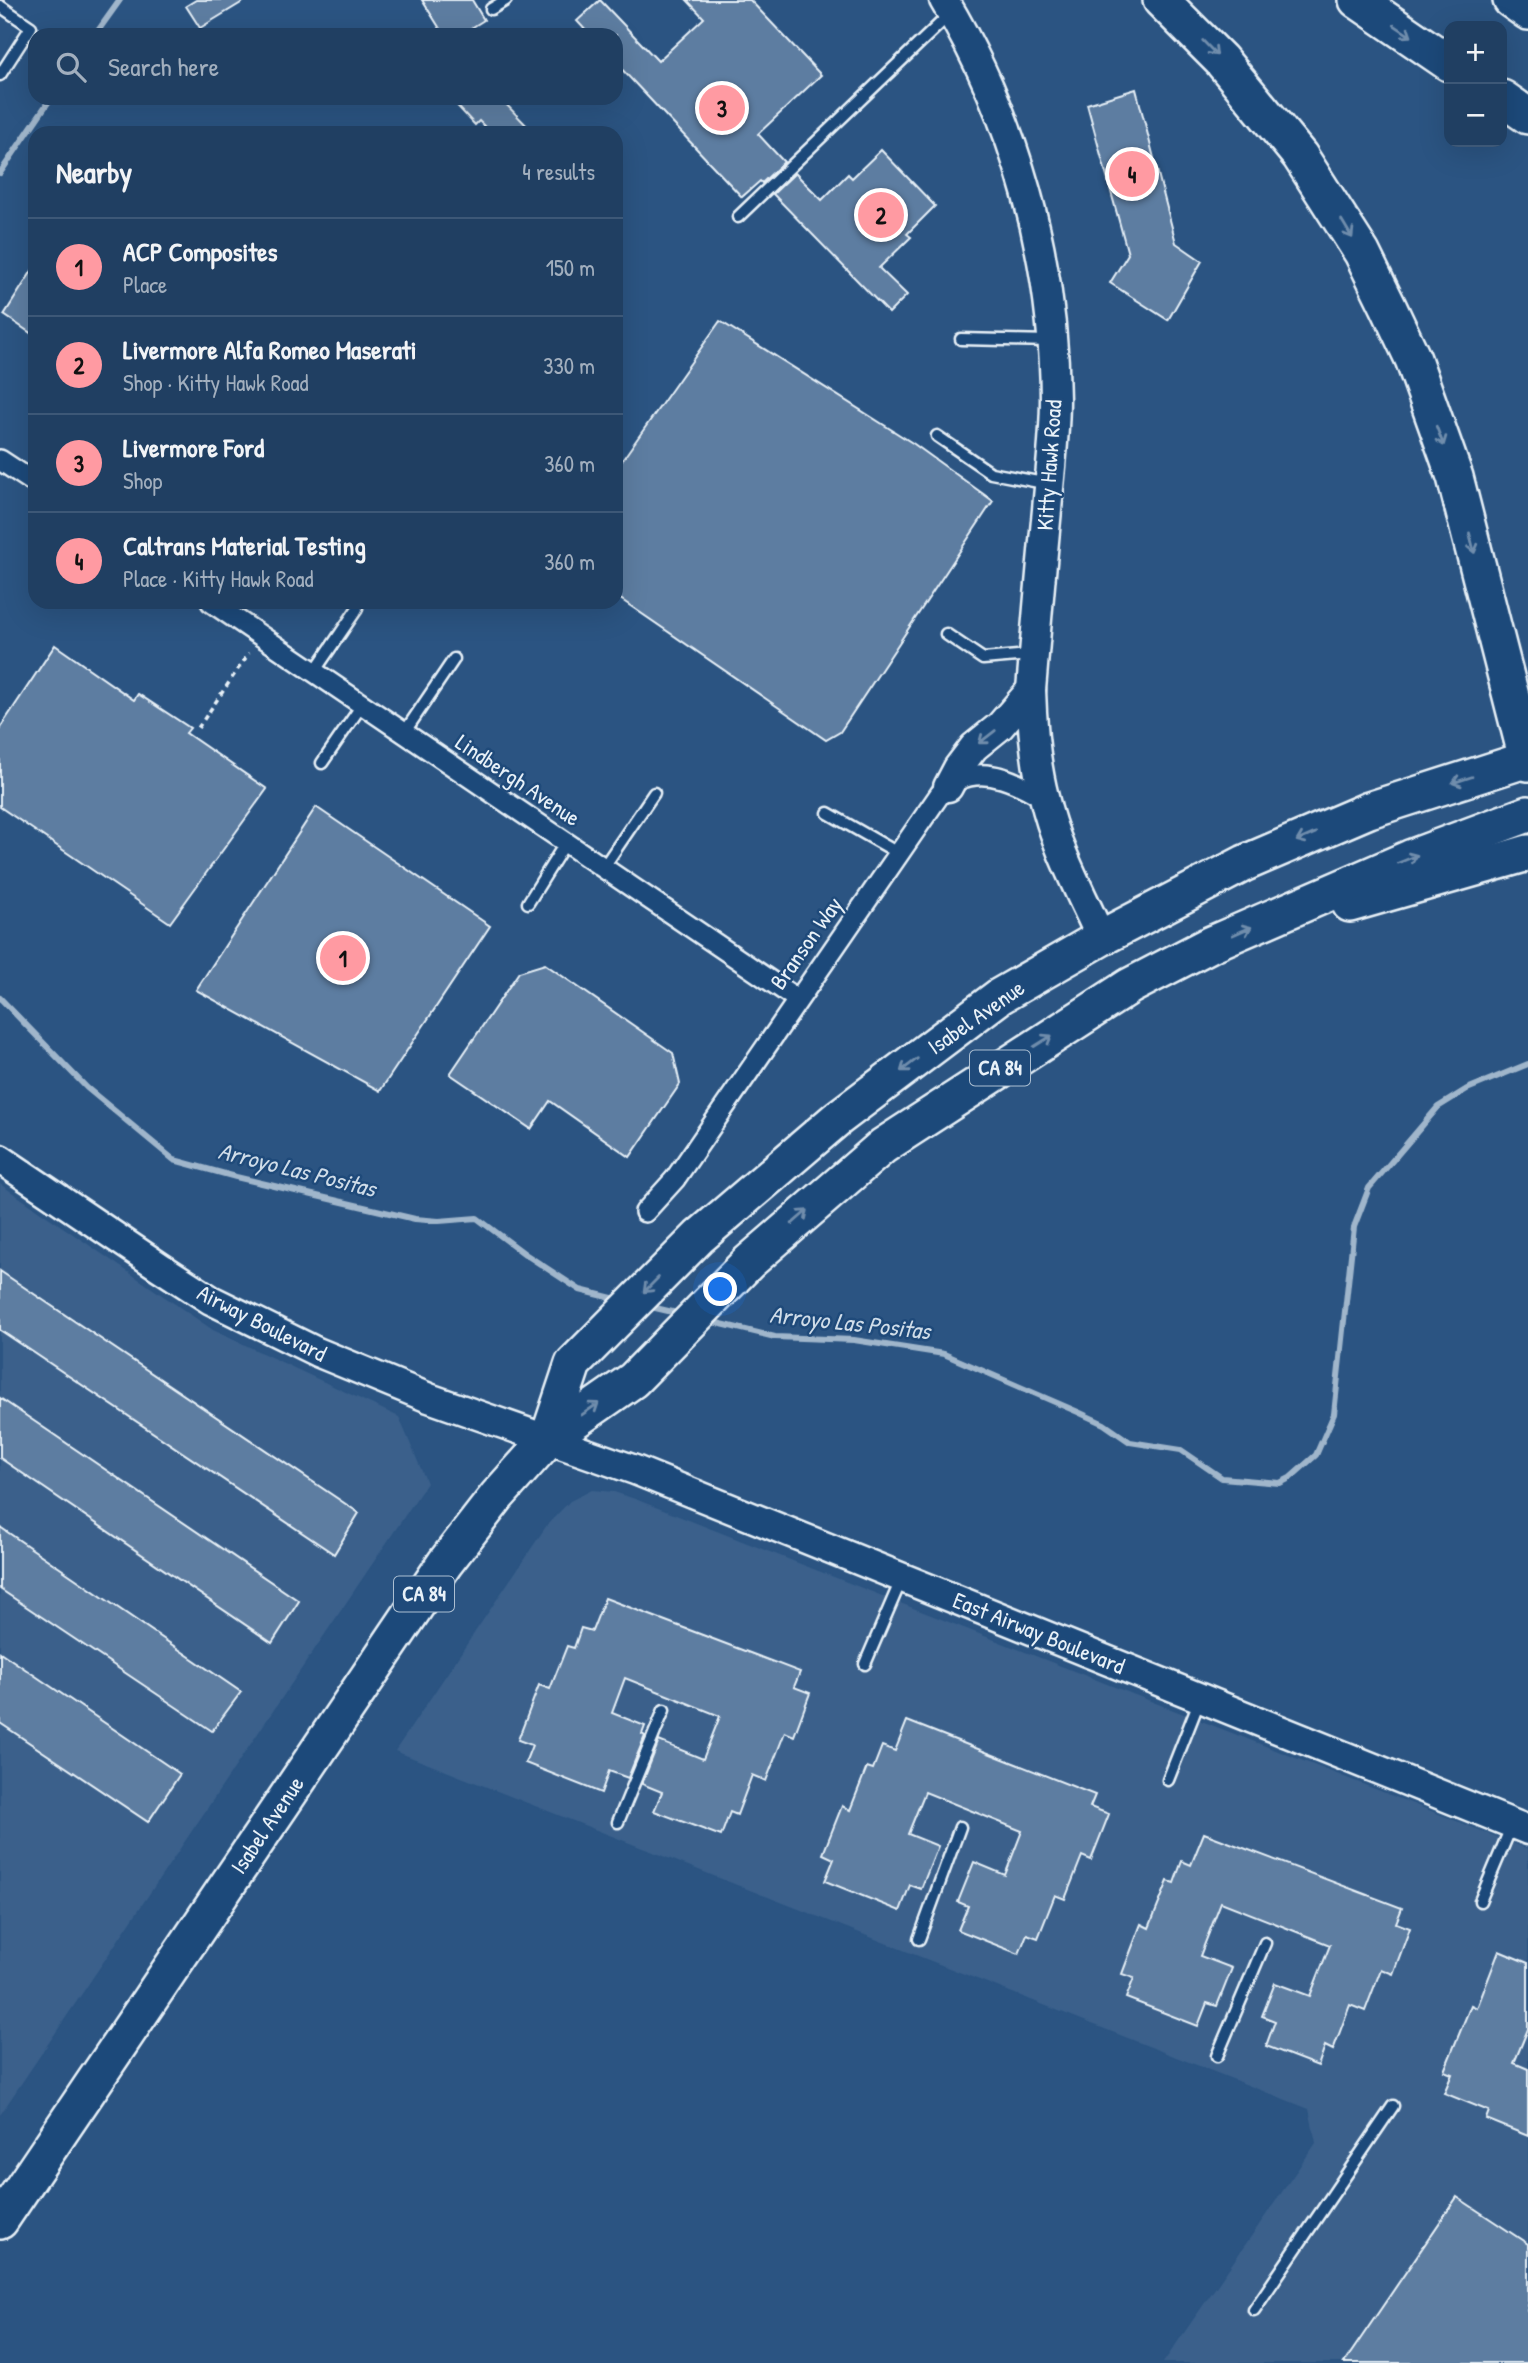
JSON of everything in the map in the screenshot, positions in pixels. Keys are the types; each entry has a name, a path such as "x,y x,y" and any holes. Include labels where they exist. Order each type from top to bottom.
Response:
{"highway":[{"path":"1161,0 1221,60 1300,156 1362,253 1388,306 1413,359 1455,477 1527,761"},
{"path":"1357,0 1444,60"},
{"path":"1511,0 1528,12"},
{"path":"1507,101 1528,116"},
{"name":"Isabel Avenue","path":"548,1439 573,1364 699,1237 838,1118 1000,996 1101,938 1245,863 1369,810 1527,761"},
{"name":"Isabel Avenue","path":"0,2221 445,1563 497,1496 548,1439 633,1380 749,1262 883,1146 997,1070 1130,986 1211,944 1410,858 1528,814"},
{"path":"1278,915 1306,916 1528,853"}],"main road":[{"name":"Kitty Hawk Road","path":"948,6 964,34 1008,133 1032,212 1044,270 1055,400 1031,690 1044,798 1063,854 1101,938"},
{"path":"948,788 958,768 974,747 1000,726 1031,690"},
{"name":"Airway Boulevard","path":"0,1158 160,1268 211,1300 257,1324 429,1398 548,1439"},
{"name":"East Airway Boulevard","path":"548,1439 635,1470 1520,1828"}],"street":[{"path":"0,460 28,478"},
{"name":"Lindbergh Avenue","path":"221,609 797,999"},
{"name":"Branson Way","path":"645,1212 676,1179 940,793 957,780 979,775 1013,780 1044,798"}],"lane":[{"path":"491,9 506,0"},
{"path":"0,5 30,28"},
{"path":"738,217 948,6"},
{"path":"0,75 28,32"},
{"path":"961,339 1052,341"},
{"path":"937,436 991,473 1049,484"},
{"path":"314,672 357,609"},
{"path":"946,634 983,659 1034,654"},
{"path":"404,733 454,659"},
{"path":"322,764 362,705"},
{"path":"603,868 654,793"},
{"path":"828,813 898,853"},
{"path":"528,903 566,842"},
{"path":"865,1664 902,1578"},
{"path":"1168,1780 1200,1698"},
{"path":"618,1822 664,1710"},
{"path":"919,1939 960,1827"},
{"path":"1480,1900 1520,1828"},
{"path":"1217,2056 1265,1943"},
{"path":"1254,2310 1393,2106"}],"path":[{"path":"198,728 249,653"}],"shaded area":[{"path":"0,1184 213,1330 399,1417 427,1483 0,2115"},
{"path":"592,1490 614,1492 635,1499 1528,1849 1528,2363 1163,2363 1316,2143 1309,2109 395,1751 547,1525 570,1501"}],"building":[{"path":"196,0 246,0 200,28 186,6"},
{"path":"422,0 472,0 484,20 471,28 440,28"},
{"path":"600,0 658,61 704,18 687,0 750,0 821,75 758,134 784,162 742,197 623,70 623,28 584,28 577,21"},
{"path":"1136,89 1176,243 1202,261 1168,320 1110,283 1128,254 1087,104"},
{"path":"456,105 507,105 527,126 484,126 479,121 475,125"},
{"path":"881,150 935,206 907,234 911,237 879,268 907,295 889,313 773,194 795,173 822,200 848,174 852,178"},
{"path":"28,277 28,331 4,315"},
{"path":"720,321 914,444 993,501 840,732 826,740 623,601 623,459"},
{"path":"55,645 134,700 138,694 190,728 186,733 267,789 170,923 0,807 0,728"},
{"path":"316,807 490,926 380,1091 196,990"},
{"path":"545,964 673,1053 680,1084 630,1157 550,1101 531,1129 450,1074 519,972"},
{"path":"0,1271 359,1513 334,1554 0,1330"},
{"path":"0,1398 299,1601 272,1643 0,1458"},
{"path":"0,1527 241,1692 212,1731 0,1589"},
{"path":"605,1598 800,1672 794,1687 810,1693 794,1736 785,1732 766,1781 752,1775 737,1815 730,1812 721,1836 654,1811 662,1792 642,1784 659,1741 703,1759 720,1716 625,1678 612,1713 645,1726 642,1734 645,1736 628,1778 609,1771 601,1793 525,1763 532,1745 518,1740 539,1685 550,1689 567,1646 574,1648 581,1628 592,1631"},
{"path":"0,1652 180,1774 148,1822 0,1723"},
{"path":"907,1721 1095,1795 1090,1807 1109,1814 1091,1860 1082,1856 1065,1899 1055,1895 1038,1938 1027,1934 1019,1954 958,1930 968,1906 958,1902 974,1862 1005,1875 1022,1831 925,1792 908,1834 938,1846 921,1889 910,1885 900,1911 825,1881 834,1859 823,1854 842,1806 850,1810 867,1767 873,1769 882,1746 895,1751"},
{"path":"1204,1833 1402,1908 1396,1923 1410,1928 1393,1974 1381,1969 1365,2011 1350,2005 1333,2050 1325,2046 1318,2066 1266,2046 1275,2021 1262,2016 1275,1983 1310,1996 1330,1945 1221,1902 1200,1956 1232,1968 1217,2006 1207,2003 1198,2026 1126,1998 1134,1978 1122,1974 1141,1924 1149,1928 1168,1881 1174,1883 1182,1861 1191,1865"},
{"path":"1499,1951 1528,1963 1528,2029 1514,2063 1528,2069 1528,2136 1486,2119 1489,2111 1444,2093 1452,2074 1444,2071 1471,2005 1477,2008"},
{"path":"1457,2197 1528,2244 1528,2363 1344,2363"}],"waterway":[{"path":"100,28 120,0"},
{"path":"32,126 46,105"},
{"path":"0,173 28,132"},
{"name":"Arroyo Las Positas","path":"0,998 87,1088 174,1160 415,1219 439,1221 477,1218 580,1290 620,1300"},
{"name":"Arroyo Las Positas","path":"709,1321 775,1337 854,1340 944,1354 1104,1424 1130,1442 1181,1450 1222,1478 1280,1483 1290,1478 1316,1455 1334,1414 1354,1227 1369,1188 1438,1107 1467,1089 1528,1064"},
{"name":"Arroyo Las Positas","path":"647,1306 681,1314"}],"place":[{"name":"Livermore Ford","path":"722,108"},
{"name":"Caltrans Material Testing","path":"1132,174"},
{"name":"Livermore Alfa Romeo Maserati","path":"881,215"},
{"name":"ACP Composites","path":"343,958"}]}
